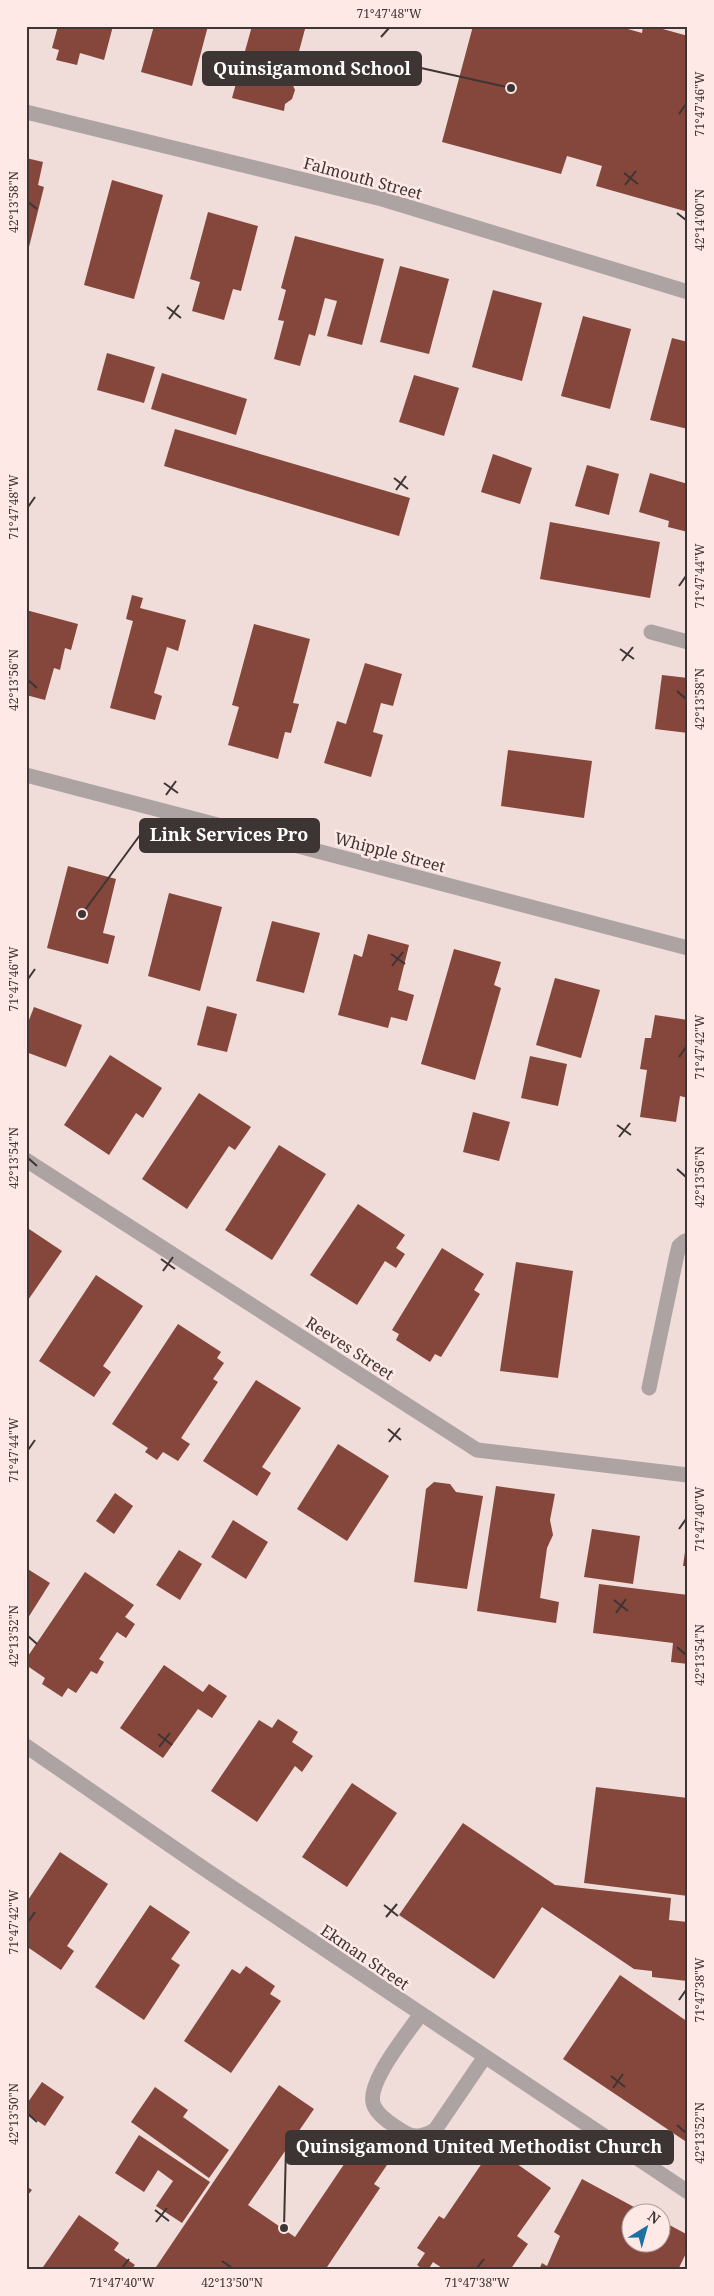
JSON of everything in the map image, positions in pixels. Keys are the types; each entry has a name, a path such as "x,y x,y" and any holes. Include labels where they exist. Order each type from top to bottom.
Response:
{"street":[{"name":"Falmouth Street","path":"26,112 382,199 688,292"},
{"path":"651,632 688,642"},
{"name":"Whipple Street","path":"26,775 687,946"},
{"name":"Reeves Street","path":"26,1160 477,1450 688,1475"},
{"path":"649,1388 679,1246 688,1241"},
{"name":"Ekman Street","path":"26,1746 420,2015 688,2192"},
{"path":"420,2015 378,2078 372,2093 374,2106 383,2118 408,2135 422,2137 435,2130 484,2058"}],"building":[{"path":"58,26 113,26 104,60 80,53 77,65 56,60 59,50 52,48"},
{"path":"154,26 208,26 192,86 141,72"},
{"path":"252,26 296,26 305,29 291,81 295,90 292,99 285,104 284,111 232,98"},
{"path":"473,26 617,26 642,33 643,26 652,26 688,36 688,212 596,186 602,166 567,156 561,174 442,142"},
{"path":"26,158 43,162 38,185 44,187 27,255"},
{"path":"112,180 163,195 134,299 84,285"},
{"path":"208,212 258,226 241,291 233,289 224,320 192,311 200,282 190,279"},
{"path":"295,236 384,259 362,345 327,336 337,301 325,298 315,336 309,334 300,366 274,359 284,321 278,320 286,290 281,288"},
{"path":"400,266 449,279 429,354 380,342"},
{"path":"493,290 542,303 522,381 472,367"},
{"path":"583,316 631,329 610,409 561,396"},
{"path":"672,338 688,342 688,429 650,420"},
{"path":"107,353 155,367 144,403 97,390"},
{"path":"162,373 247,399 236,435 151,409"},
{"path":"414,375 459,388 444,436 399,422"},
{"path":"175,429 410,498 399,536 164,466"},
{"path":"493,454 532,468 520,504 481,492"},
{"path":"587,465 619,474 609,515 575,506"},
{"path":"650,473 688,484 688,532 668,527 669,521 639,512"},
{"path":"550,522 660,542 650,598 540,579"},
{"path":"132,595 143,598 140,608 186,620 178,651 167,647 154,693 162,696 155,720 110,708 133,621 126,619"},
{"path":"26,610 78,624 71,650 65,648 60,670 54,668 45,700 26,695"},
{"path":"254,624 310,639 293,703 299,704 291,733 285,732 278,759 228,745 239,707 232,705"},
{"path":"365,663 402,674 393,706 381,703 373,732 383,735 371,777 324,763 337,721 346,724"},
{"path":"662,675 688,678 688,733 655,729"},
{"path":"508,750 592,761 584,818 501,806"},
{"path":"68,866 116,879 103,933 115,936 108,964 47,948"},
{"path":"169,893 222,907 200,991 148,976"},
{"path":"272,921 320,933 304,993 256,981"},
{"path":"368,934 409,945 398,990 414,995 407,1021 391,1017 388,1028 338,1015 354,954 362,957"},
{"path":"454,949 501,962 494,985 501,988 475,1080 421,1064"},
{"path":"555,978 600,990 581,1058 536,1045"},
{"path":"207,1006 237,1014 227,1052 197,1045"},
{"path":"34,1007 82,1025 66,1067 26,1052 26,1028"},
{"path":"655,1015 688,1020 688,1098 680,1096 676,1122 640,1117 647,1070 640,1069 645,1038 651,1038"},
{"path":"110,1055 162,1088 143,1118 136,1113 109,1155 64,1125"},
{"path":"530,1056 567,1064 558,1106 521,1098"},
{"path":"199,1093 251,1127 235,1150 229,1146 187,1209 142,1179"},
{"path":"473,1112 510,1122 499,1161 463,1152"},
{"path":"279,1145 326,1174 272,1260 225,1230"},
{"path":"358,1204 405,1235 396,1248 405,1254 396,1268 385,1261 357,1305 310,1275"},
{"path":"26,1227 62,1251 26,1303"},
{"path":"442,1248 484,1274 474,1290 480,1294 441,1357 435,1354 430,1362 396,1340 399,1334 392,1330"},
{"path":"516,1262 573,1271 558,1378 500,1371"},
{"path":"96,1275 143,1306 103,1366 111,1372 94,1397 39,1361"},
{"path":"178,1324 221,1352 217,1358 224,1363 213,1379 218,1382 181,1438 190,1444 178,1461 163,1452 157,1460 145,1452 148,1448 112,1424"},
{"path":"256,1380 301,1408 262,1467 271,1473 257,1496 203,1461"},
{"path":"338,1444 389,1476 347,1541 297,1509"},
{"path":"434,1482 450,1484 456,1492 483,1496 467,1589 414,1582 426,1489"},
{"path":"496,1486 555,1494 550,1520 553,1535 547,1548 540,1598 559,1602 556,1623 477,1611"},
{"path":"115,1493 133,1506 114,1534 96,1521"},
{"path":"233,1520 268,1542 246,1579 211,1557"},
{"path":"592,1529 640,1536 633,1584 584,1577"},
{"path":"687,1538 688,1566 683,1566"},
{"path":"179,1550 202,1564 180,1600 156,1585"},
{"path":"26,1568 50,1583 26,1621"},
{"path":"85,1572 134,1605 125,1617 135,1624 126,1638 117,1632 99,1659 104,1662 97,1674 91,1671 76,1693 68,1688 62,1697 42,1684 45,1678 26,1665 26,1659"},
{"path":"599,1584 688,1595 688,1664 671,1662 673,1643 593,1633"},
{"path":"164,1665 203,1692 209,1684 227,1696 212,1718 198,1709 163,1758 120,1728"},
{"path":"278,1719 298,1732 292,1742 313,1756 302,1772 295,1766 257,1822 211,1791 259,1720 272,1728"},
{"path":"352,1783 397,1813 347,1887 302,1857"},
{"path":"596,1787 688,1798 688,1896 584,1883"},
{"path":"463,1823 555,1885 671,1898 669,1920 688,1922 688,1990 685,1989 687,1981 652,1977 652,1971 634,1969 542,1907 494,1979 399,1915"},
{"path":"60,1852 108,1884 67,1946 74,1951 61,1970 26,1946 26,1903"},
{"path":"150,1905 190,1932 171,1959 180,1965 144,2020 95,1987"},
{"path":"246,1966 275,1986 270,1994 281,2001 231,2073 184,2041 232,1969 240,1974"},
{"path":"620,1975 688,2022 688,2143 563,2059"},
{"path":"42,2082 64,2097 45,2126 26,2113 26,2105"},
{"path":"279,2085 314,2109 248,2205 295,2237 357,2145 387,2165 374,2184 380,2188 325,2270 154,2270"},
{"path":"155,2087 188,2110 183,2117 229,2150 209,2178 131,2122"},
{"path":"139,2135 210,2182 182,2223 156,2206 173,2181 158,2170 144,2192 115,2173"},
{"path":"493,2147 551,2188 517,2236 528,2244 510,2270 445,2270 433,2262 428,2270 424,2270 417,2265 425,2253 417,2248 439,2216 444,2219"},
{"path":"582,2179 628,2204 622,2204 622,2254 672,2254 672,2226 688,2235 688,2249 678,2270 539,2270 542,2263 547,2266 560,2236 554,2232"},
{"path":"26,2186 32,2190 26,2197"},
{"path":"79,2215 119,2243 114,2250 135,2265 131,2270 41,2270"}],"place":[{"name":"Quinsigamond School","path":"511,88"},
{"name":"Link Services Pro","path":"82,914"},
{"name":"Quinsigamond United Methodist Church","path":"284,2228"}]}
